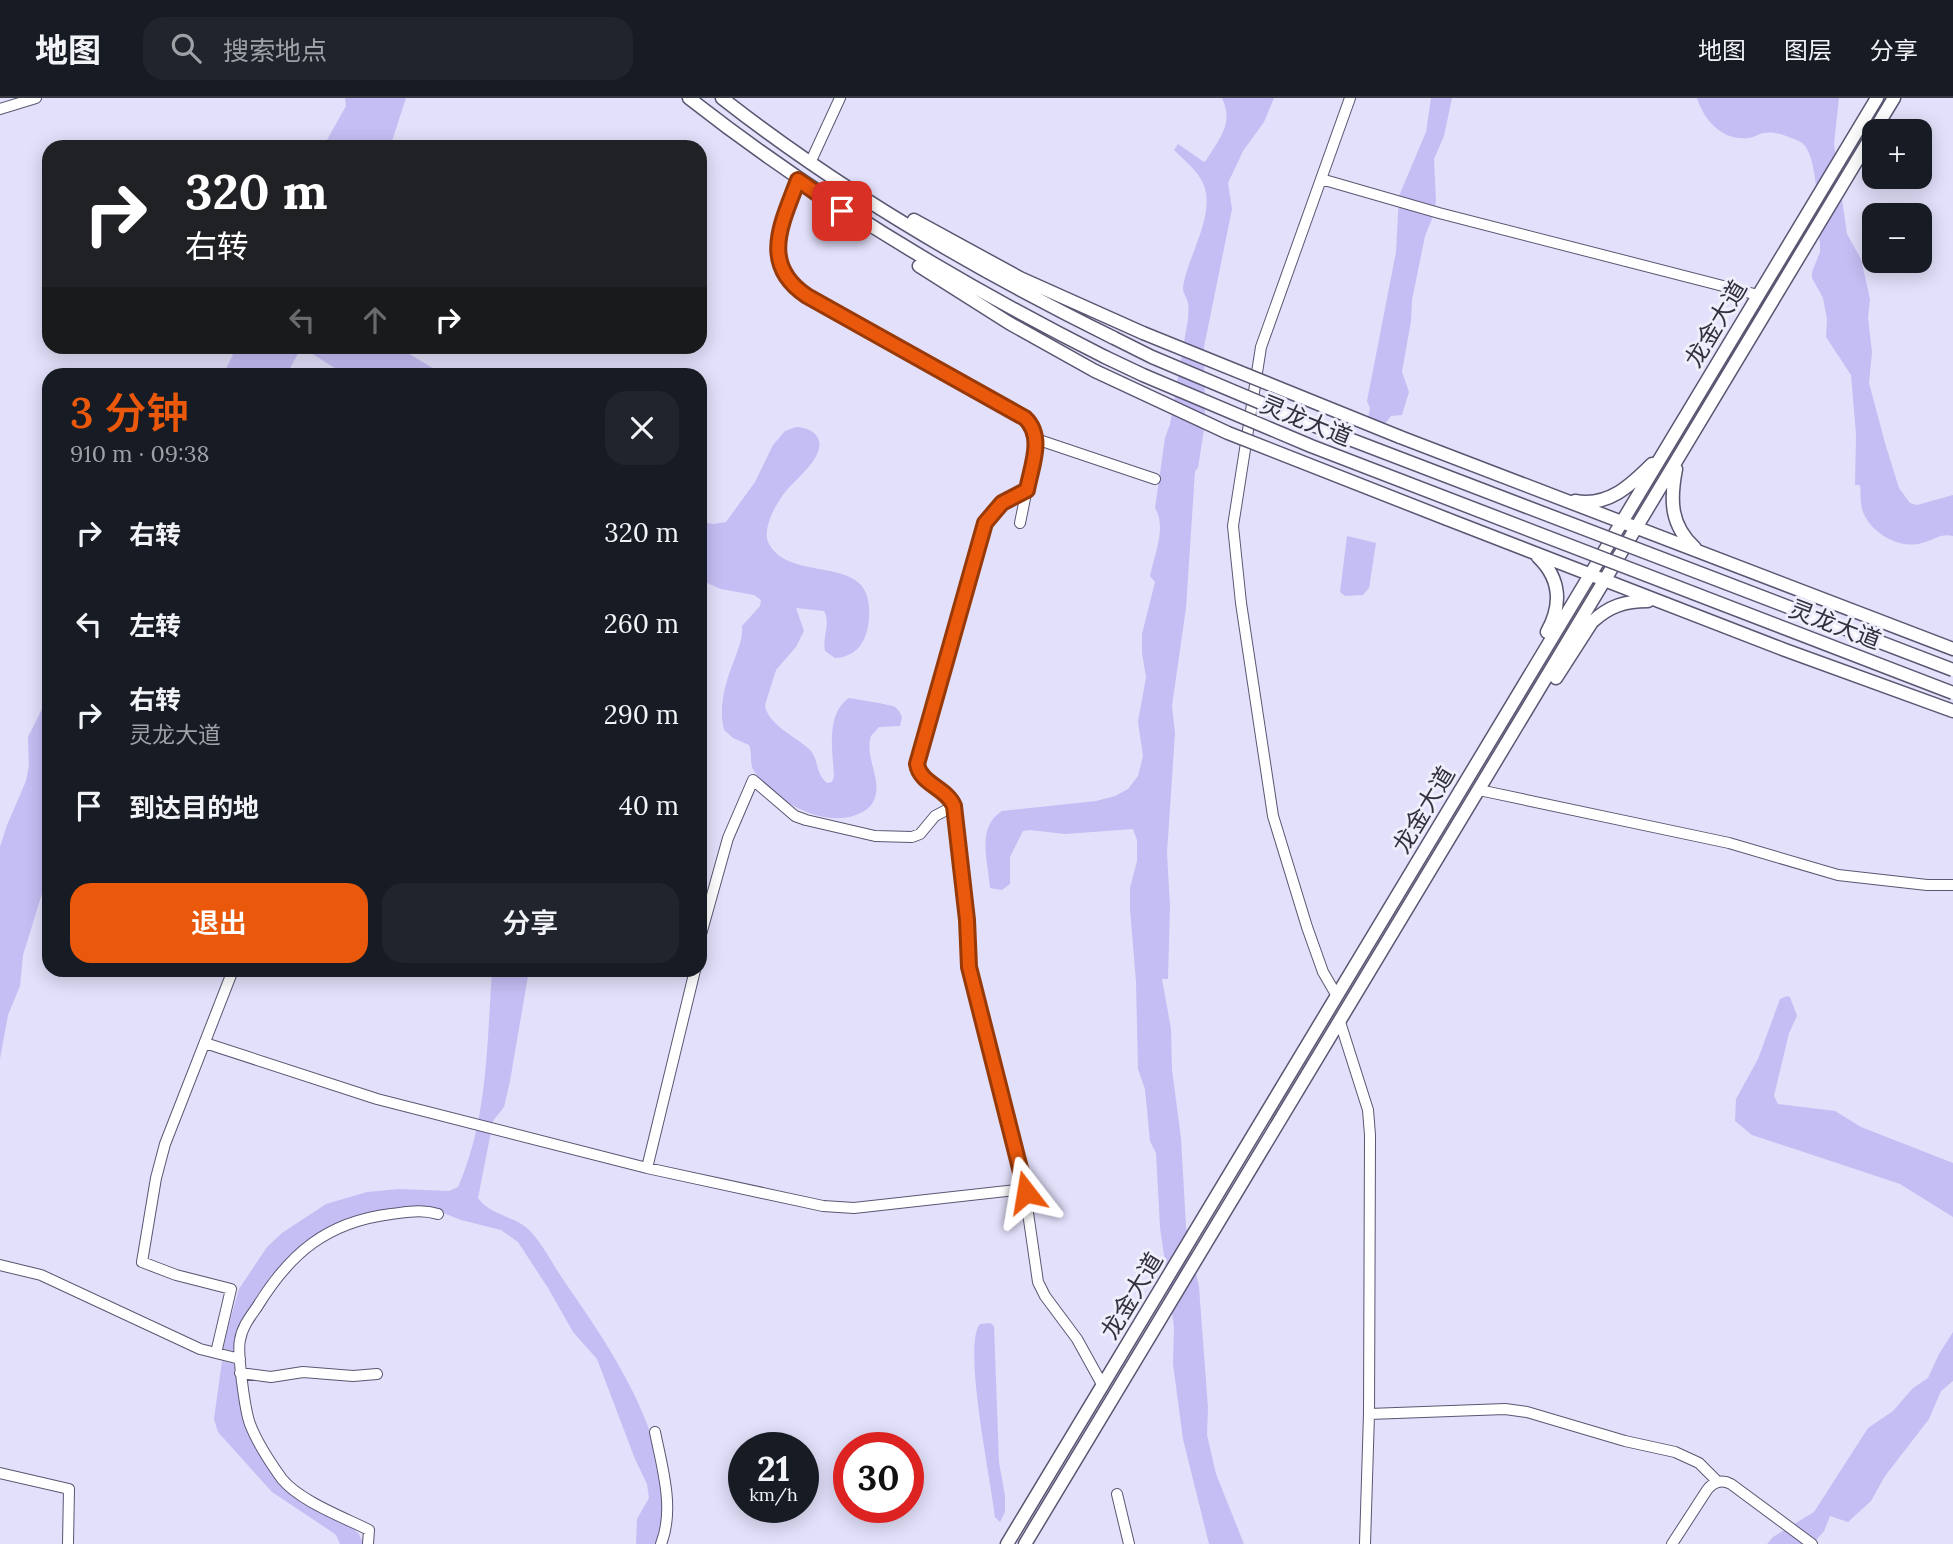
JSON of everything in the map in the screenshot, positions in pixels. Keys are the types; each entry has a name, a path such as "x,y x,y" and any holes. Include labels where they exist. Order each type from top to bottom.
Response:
{"main road":[{"name":"灵龙大道","path":"689,98 798,180 980,293 1143,375 1311,446 1953,693"},
{"name":"灵龙大道","path":"722,98 853,192 990,275 1152,357 1318,427 1953,670"},
{"name":"龙金大道","path":"1007,1544 1877,98"},
{"name":"龙金大道","path":"1881,119 1894,98"},
{"name":"龙金大道","path":"1026,1544 1862,152"},
{"path":"853,192 905,215 1031,284 1143,333 1400,437 1953,649"},
{"path":"825,198 945,283 1095,372 1228,433 1590,575 1953,711"},
{"path":"1557,497 1589,502 1614,496 1629,487 1666,448"},
{"path":"1680,456 1673,484 1673,515 1684,537 1701,552"},
{"path":"1500,725 1510,694 1558,608 1553,576 1539,557 1526,550"},
{"path":"1517,727 1543,697 1599,615 1624,603 1659,601"}],"street":[{"path":"0,109 36,98"},
{"path":"810,163 840,98"},
{"path":"1337,996 1323,972 1273,816 1241,603 1233,526 1261,347 1350,98"},
{"path":"1321,179 1439,213 1759,295"},
{"path":"798,180 778,241 779,261 790,281 807,296 1025,418 1032,425 1036,439 1020,523"},
{"path":"1036,439 1155,479"},
{"path":"1027,490 1002,503 985,523 917,768 921,775 951,799 954,806 967,920 969,967 1025,1189 1040,1287 1077,1339 1103,1386"},
{"path":"707,913 728,838 753,780 795,816 875,836 912,837 925,830 936,816 954,806"},
{"path":"1479,790 1729,844 1838,874 1953,885"},
{"path":"216,1353 231,1289 176,1275 142,1262 165,1144 230,977"},
{"path":"648,1168 693,977"},
{"path":"1340,1022 1370,1122 1371,1276 1365,1544"},
{"path":"205,1043 377,1099 648,1168 824,1206 844,1208 1025,1189"},
{"path":"368,1544 369,1530 306,1498 282,1479 249,1422 240,1373 239,1341 251,1316 287,1264 311,1243 366,1217 421,1210 439,1214"},
{"path":"0,1265 58,1282 200,1349 240,1359"},
{"path":"240,1373 271,1377 303,1373 353,1376 377,1374"},
{"path":"1369,1414 1505,1409 1527,1412 1625,1441 1675,1452 1699,1463 1718,1482 1731,1484 1812,1544"},
{"path":"655,1432 666,1490 666,1520 661,1544"},
{"path":"0,1473 69,1489 68,1544"},
{"path":"1672,1544 1707,1490 1718,1482"},
{"path":"1117,1494 1129,1544"}],"shaded area":[{"path":"345,98 406,98 392,140 327,140 346,106"},
{"path":"1222,98 1274,98 1264,122 1243,151 1228,183 1232,209 1204,347 1205,423 1198,468 1195,471 1186,608 1172,706 1175,733 1167,853 1170,906 1168,979 1162,979 1171,1029 1172,1070 1181,1138 1186,1227 1199,1287 1208,1408 1207,1435 1216,1474 1244,1544 1209,1544 1183,1439 1173,1364 1174,1327 1160,1227 1156,1153 1150,1141 1145,1089 1138,1069 1136,982 1130,909 1130,888 1137,861 1137,840 1133,829 1065,834 1023,831 1010,857 1010,884 1002,890 990,888 986,856 989,826 1002,811 1096,801 1128,789 1138,776 1143,756 1138,722 1146,677 1142,634 1155,582 1150,576 1160,533 1155,508 1165,438 1170,424 1188,319 1188,303 1183,288 1206,208 1203,183 1190,165 1174,150 1178,144 1204,162 1207,159 1221,137 1226,123 1227,115"},
{"path":"1431,98 1452,98 1444,136 1434,159 1436,201 1425,236 1412,300 1402,372 1409,392 1402,415 1391,416 1384,425 1368,419 1370,408 1367,401 1396,252 1399,196 1426,132"},
{"path":"1697,98 1839,98 1834,144 1847,234 1861,259 1870,299 1868,318 1872,352 1869,383 1899,488 1910,503 1917,505 1953,495 1953,536 1941,536 1913,545 1896,542 1872,527 1863,512 1860,485 1855,485 1856,434 1851,375 1826,337 1827,319 1823,298 1812,278 1820,244 1815,181 1807,149 1800,141 1775,133 1763,133 1748,138 1730,136 1709,121"},
{"path":"298,354 290,368 226,368 233,355"},
{"path":"313,354 409,354 432,368 335,368"},
{"path":"796,427 811,431 819,441 819,449 810,465 786,491 774,509 767,531 769,544 779,556 793,563 842,574 855,580 865,591 869,621 860,646 850,654 835,658 825,651 827,620 824,611 796,608 804,631 796,647 776,670 765,705 776,724 812,753 827,783 832,782 834,776 832,734 836,714 841,705 849,698 898,709 902,717 900,726 879,727 871,736 869,744 876,792 868,808 853,816 840,818 812,814 785,801 763,782 753,768 749,745 733,738 724,730 722,721 724,693 740,642 742,626 760,606 761,600 754,595 721,589 707,583 707,523 726,522 755,482 773,445 785,431"},
{"path":"1347,536 1376,543 1369,588 1363,595 1345,596 1340,592"},
{"path":"42,709 42,894 23,955 20,986 8,1015 0,1059 0,847 26,781 29,766 28,737"},
{"path":"492,977 528,977 510,1081 504,1107 493,1121 478,1198 489,1209 519,1222 536,1237 622,1371 653,1441 662,1477 663,1511 655,1544 636,1544 637,1519 649,1498 647,1484 597,1359 573,1332 518,1242 501,1230 461,1220 431,1208 334,1227 268,1283 256,1298 239,1332 234,1351 222,1348 239,1289 267,1247 282,1233 326,1204 367,1192 399,1189 449,1191 458,1187 468,1161 481,1108"},
{"path":"1790,997 1797,1016 1789,1033 1774,1096 1778,1104 1835,1111 1861,1127 1953,1163 1953,1217 1900,1184 1752,1135 1735,1121 1736,1099 1758,1059 1780,999"},
{"path":"990,1323 994,1326 999,1462 1005,1496 1005,1512 1000,1522 995,1517 974,1358 975,1337 980,1324"},
{"path":"1953,1332 1953,1381 1941,1391 1929,1419 1885,1476 1871,1501 1848,1522 1830,1516 1824,1531 1813,1544 1767,1544 1773,1537 1814,1512 1868,1428 1893,1411 1913,1388 1928,1378"},
{"path":"222,1361 234,1364 248,1428 297,1496 354,1529 363,1544 340,1544 336,1535 272,1492 218,1432 214,1419"}],"route":[{"path":"842,211 798,180 780,228 777,247 779,261 790,281 807,296 1025,418 1036,434 1027,490 1002,503 985,523 917,764 921,775 951,799 954,806 967,920 969,967 1026,1192"}]}
